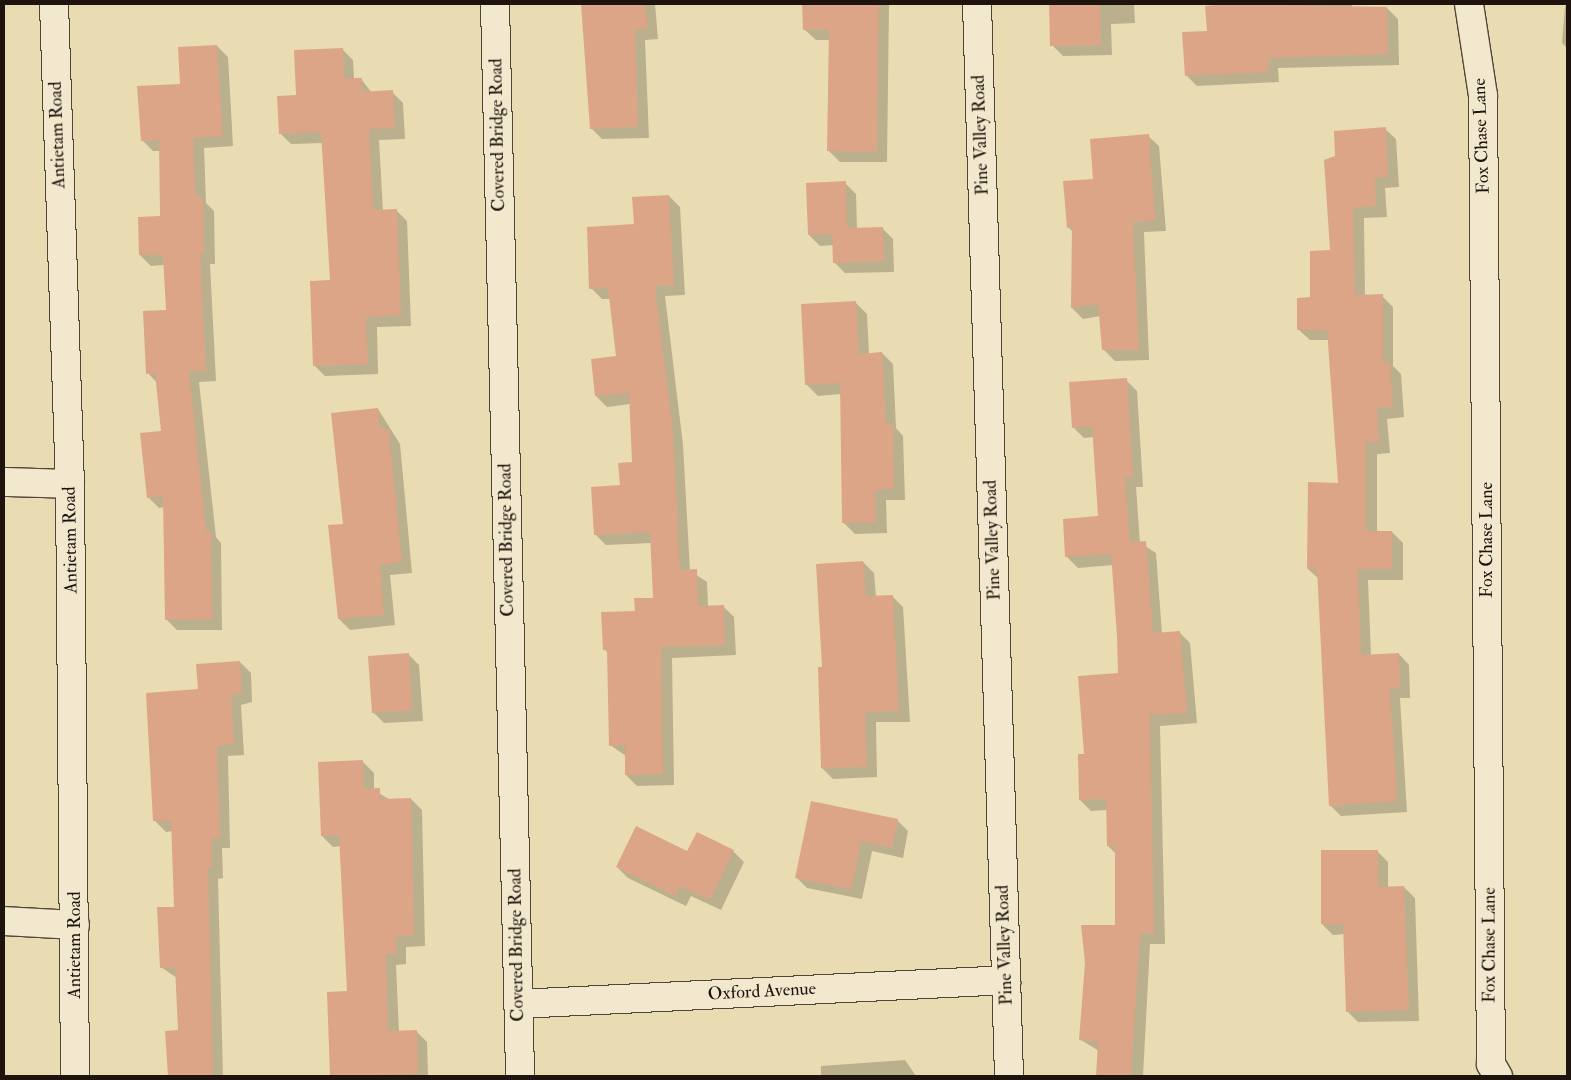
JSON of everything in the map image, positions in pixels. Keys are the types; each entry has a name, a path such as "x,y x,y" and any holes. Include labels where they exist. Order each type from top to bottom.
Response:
{"street":[{"name":"Antietam Road","path":"54,4 70,484 75,1076"},
{"name":"Covered Bridge Road","path":"495,4 520,1076"},
{"name":"Pine Valley Road","path":"977,4 1009,1076"},
{"name":"Fox Chase Lane","path":"1469,4 1483,95 1491,1064 1498,1076"},
{"path":"4,482 70,484"},
{"path":"4,921 75,925"},
{"name":"Oxford Avenue","path":"518,1004 1006,980"}],"building":[{"path":"581,4 645,4 648,28 635,30 638,127 590,129"},
{"path":"802,4 879,4 877,152 827,151 829,29 803,30"},
{"path":"1049,4 1100,4 1101,45 1050,46"},
{"path":"1226,4 1387,7 1388,54 1268,58 1269,72 1185,76 1182,32 1207,31 1205,6"},
{"path":"217,45 223,136 193,138 195,195 203,199 204,254 200,254 206,371 189,371 206,531 211,531 212,619 165,620 163,496 147,498 140,433 161,431 155,373 146,374 143,311 166,310 163,255 139,255 138,217 160,216 159,140 141,141 137,86 180,84 178,47"},
{"path":"343,48 344,78 362,78 362,92 393,90 395,128 369,129 373,210 397,209 401,315 366,317 368,364 313,366 310,281 330,280 321,132 279,134 277,96 296,95 294,50"},
{"path":"1386,127 1388,177 1375,178 1376,206 1353,208 1355,295 1383,294 1383,362 1390,361 1393,407 1377,408 1379,442 1366,443 1366,531 1392,531 1392,569 1358,569 1361,655 1399,653 1400,687 1390,688 1397,801 1329,806 1317,569 1307,569 1308,482 1338,483 1327,330 1297,330 1297,298 1310,297 1310,251 1330,250 1324,160 1335,156 1334,131"},
{"path":"1149,134 1155,220 1133,222 1139,350 1102,350 1098,304 1071,308 1072,227 1067,228 1063,181 1093,179 1090,139"},
{"path":"846,181 847,228 883,227 884,261 833,263 832,234 808,235 806,183"},
{"path":"669,195 674,285 655,286 673,433 680,570 697,569 698,606 724,605 725,645 661,647 663,774 625,775 625,745 609,746 607,650 603,650 601,612 635,611 634,598 653,598 650,532 594,535 591,487 620,485 618,463 632,462 629,393 595,396 591,359 616,356 608,288 589,289 587,227 634,224 632,197"},
{"path":"856,301 859,354 882,352 886,424 893,424 894,489 875,490 876,522 842,523 840,383 805,385 801,304"},
{"path":"1127,378 1133,476 1125,477 1130,542 1146,541 1153,633 1180,631 1187,713 1150,715 1154,933 1140,934 1131,1076 1096,1076 1098,1042 1079,1040 1085,963 1081,925 1115,925 1115,846 1107,846 1106,799 1079,800 1078,754 1084,754 1078,676 1118,673 1117,636 1111,554 1065,557 1063,519 1098,516 1092,426 1072,428 1069,382"},
{"path":"378,408 380,427 389,431 402,562 380,565 384,615 338,619 328,525 343,524 331,413"},
{"path":"863,561 866,596 893,595 899,711 865,712 867,767 821,768 818,667 822,667 816,564"},
{"path":"409,653 412,710 372,713 368,656"},
{"path":"240,661 242,691 231,695 234,744 217,746 220,838 212,838 212,868 208,868 213,1076 168,1076 165,1031 178,1030 175,967 160,968 157,907 174,907 171,821 153,821 146,693 198,689 196,664"},
{"path":"363,760 364,789 380,788 380,799 411,798 414,935 396,936 396,954 386,954 388,1031 417,1030 418,1074 330,1076 327,992 347,991 339,836 321,836 318,762"},
{"path":"811,801 898,819 892,848 861,841 851,889 795,878"},
{"path":"636,826 687,851 697,832 734,850 710,900 680,886 675,896 616,867"},
{"path":"1321,850 1378,850 1378,887 1404,886 1409,1010 1346,1012 1343,924 1321,924"}]}
